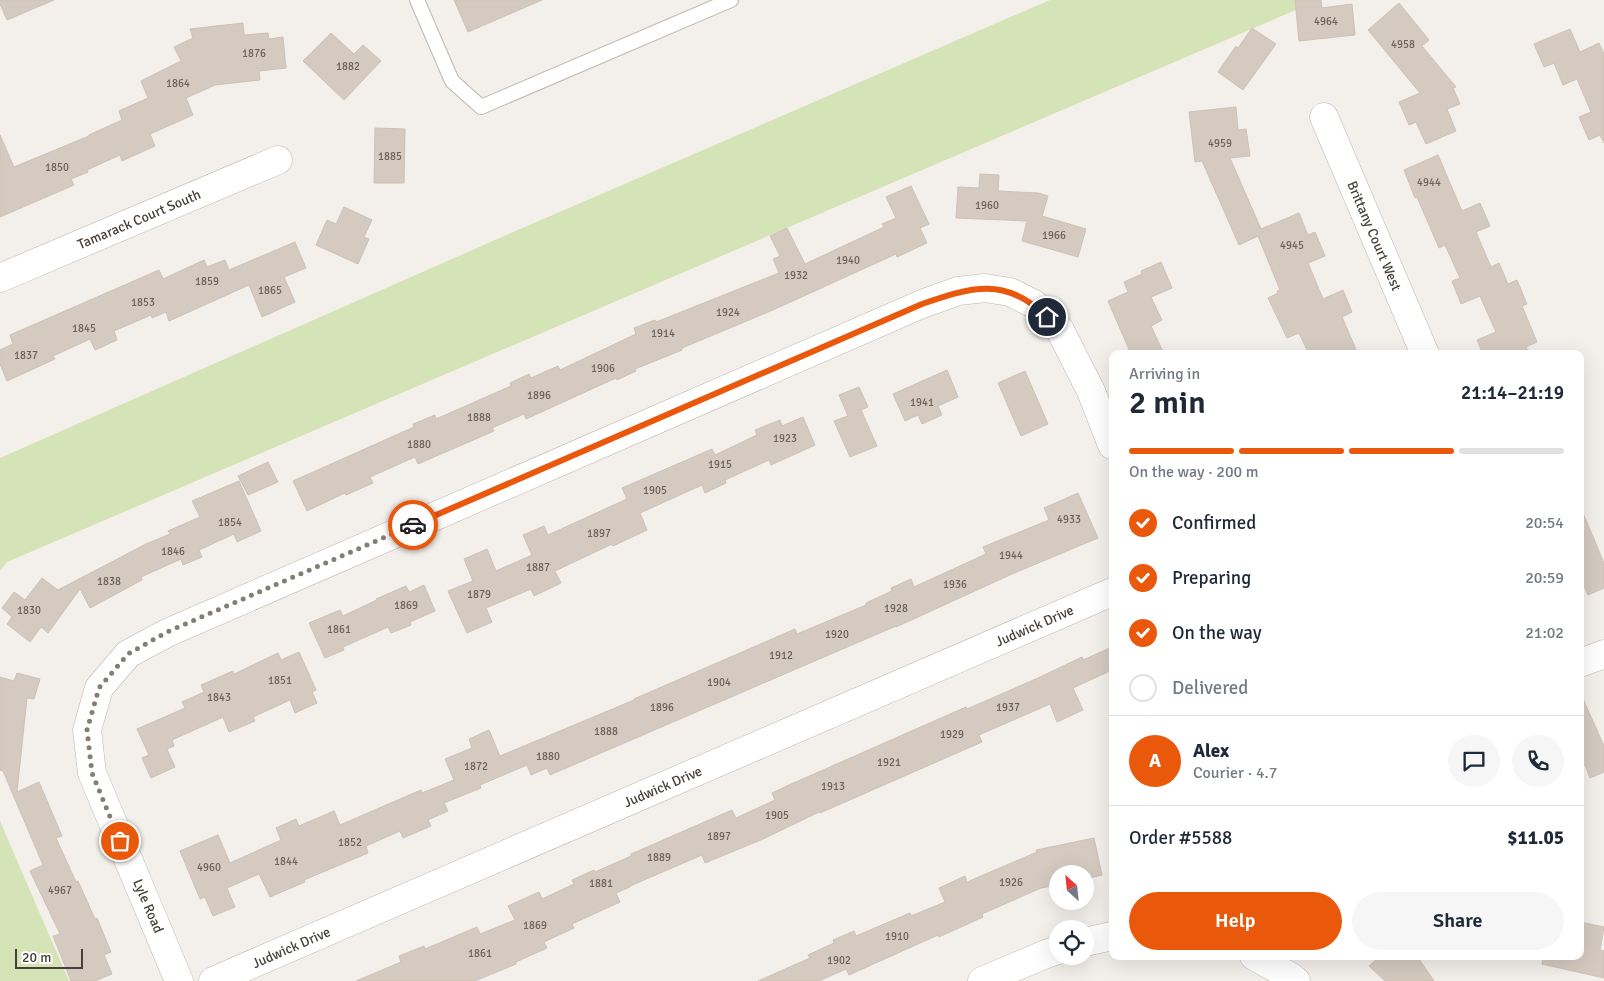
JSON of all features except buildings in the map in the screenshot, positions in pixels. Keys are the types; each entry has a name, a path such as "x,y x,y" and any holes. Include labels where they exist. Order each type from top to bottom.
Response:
{"street":[{"name":"Brittany Court West","path":"1324,117 1423,350"},
{"name":"Tamarack Court South","path":"0,278 278,160"},
{"name":"Lyle Road","path":"179,981 92,773 87,730 99,688 128,654 167,632 922,304 958,291 985,288 1010,292 1034,304 1060,330 1091,391 1109,437"},
{"name":"Judwick Drive","path":"213,981 1109,593"},
{"path":"1584,662 1604,654"},
{"path":"1094,940 1109,937"},
{"path":"982,981 1049,953"},
{"path":"1261,960 1291,976 1296,981"}],"lane":[{"path":"417,0 452,81 481,107 731,0"}],"green space":[{"path":"1050,0 1319,0 7,562 0,571 0,458 511,233"},
{"path":"0,821 69,981 0,981"}],"way so far":[{"path":"120,841 92,773 87,730 99,688 128,654 167,632 413,525"}],"route":[{"path":"413,525 922,304 958,291 985,288 1010,292 1034,304 1047,317"}]}
